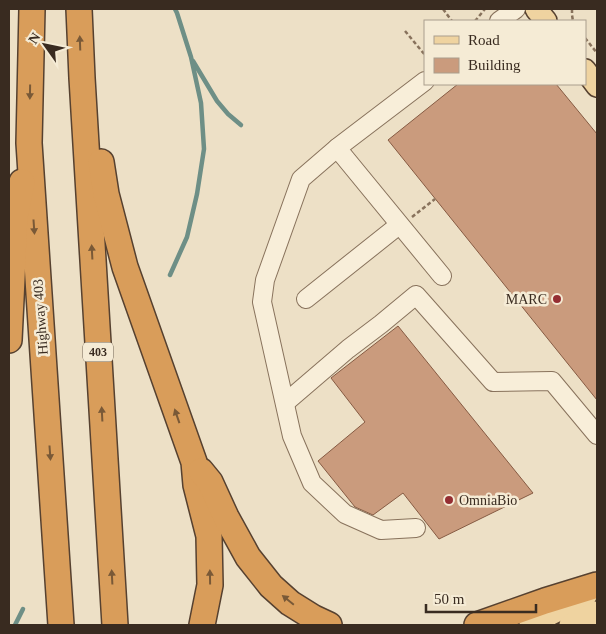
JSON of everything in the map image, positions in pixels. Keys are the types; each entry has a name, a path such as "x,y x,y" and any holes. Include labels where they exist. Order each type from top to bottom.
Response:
{"highway":[{"name":"Highway 403","path":"32,9 29,143 61,625"},
{"name":"403","path":"79,9 115,625"},
{"path":"82,78 97,140 106,194 125,267 194,462 196,485 209,536 210,585 202,625"},
{"path":"9,340 15,217 29,143"},
{"path":"194,462 210,482 226,517 248,557 271,586 290,602 314,618 329,625"},
{"path":"477,625 544,600 597,584"}],"main road":[{"path":"536,9 545,20"},
{"path":"586,71 597,86"},
{"path":"530,625 597,589"},
{"path":"570,625 597,612"}],"lane":[{"path":"500,20 516,9"},
{"path":"416,528 381,530 345,514 312,483 292,436 262,302 265,280 301,179 337,148 424,82"},
{"path":"337,148 442,276"},
{"path":"306,300 399,225"},
{"path":"286,403 416,295 492,382 552,381 597,435"}],"path":[{"path":"443,9 451,20"},
{"path":"476,20 485,9"},
{"path":"405,31 424,54"},
{"path":"586,39 597,53"}],"building":[{"name":"MARC","path":"457,85 557,85 597,134 597,400 388,140"},
{"path":"398,326 533,493 439,539 403,493 373,515 355,507 318,461 365,422 331,378"}],"waterway":[{"path":"170,275 187,237 197,194 204,149 201,103 191,57 175,9"},
{"path":"193,61 217,101 241,125"},
{"path":"15,625 23,609"}],"place":[{"name":"MARC","path":"557,299"},
{"name":"OmniaBio","path":"449,500"}]}
